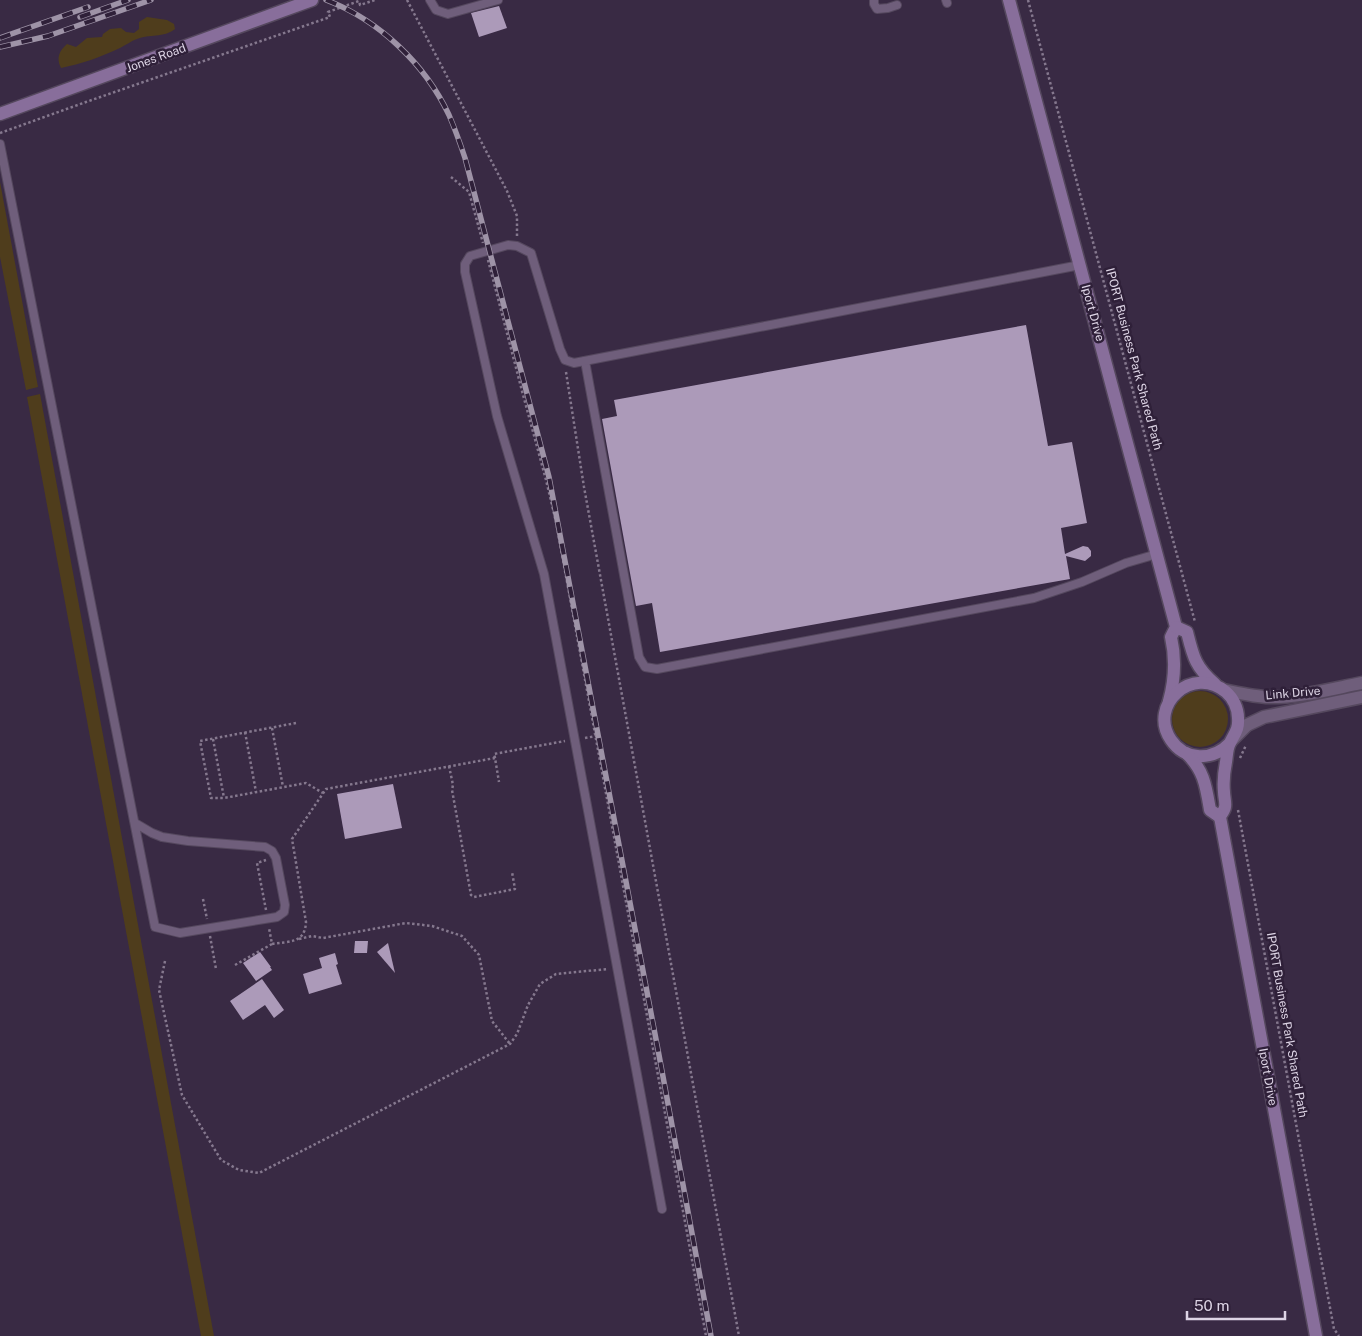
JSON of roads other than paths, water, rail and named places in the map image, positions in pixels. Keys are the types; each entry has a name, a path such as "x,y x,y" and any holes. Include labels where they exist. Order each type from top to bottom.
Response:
{"street":[{"name":"Jones Road","path":"0,114 312,0"},
{"name":"Iport Drive","path":"1009,0 1176,627 1171,637 1175,666 1173,686 1167,707"},
{"name":"Iport Drive","path":"1176,627 1187,632 1199,669 1220,688"},
{"path":"1202,682 1220,688 1234,702 1238,713 1237,729 1231,742 1220,751 1209,756 1197,756 1185,752 1175,745 1168,735 1164,719 1167,707 1176,693 1186,686 1202,682"},
{"name":"Link Drive","path":"1220,688 1252,696 1281,696 1362,684"},
{"name":"Link Drive","path":"1231,742 1247,725 1264,717 1362,697"},
{"name":"Iport Drive","path":"1231,742 1223,782 1225,808 1220,817 1316,1336"},
{"name":"Iport Drive","path":"1185,752 1197,765 1202,775 1210,810 1220,817"}],"lane":[{"path":"430,0 436,10 448,14 498,0"},
{"path":"874,0 878,9 897,6"},
{"path":"0,144 155,927 180,933 277,917 284,912 285,905 276,858 272,851 265,847 162,837 135,823"},
{"path":"662,1209 544,574 497,416 465,272 465,264 470,256 508,244 531,253 560,349 565,360 574,363 1080,265"},
{"path":"585,361 639,657 645,667 657,669 1034,598 1082,582 1126,563 1157,554"}],"railway":[{"path":"80,17 128,0"},
{"path":"0,47 48,36 151,0"},
{"path":"326,0 364,19 382,32 414,61 439,96 449,115 465,158 549,477 711,1336"},
{"path":"0,38 88,7"}]}
